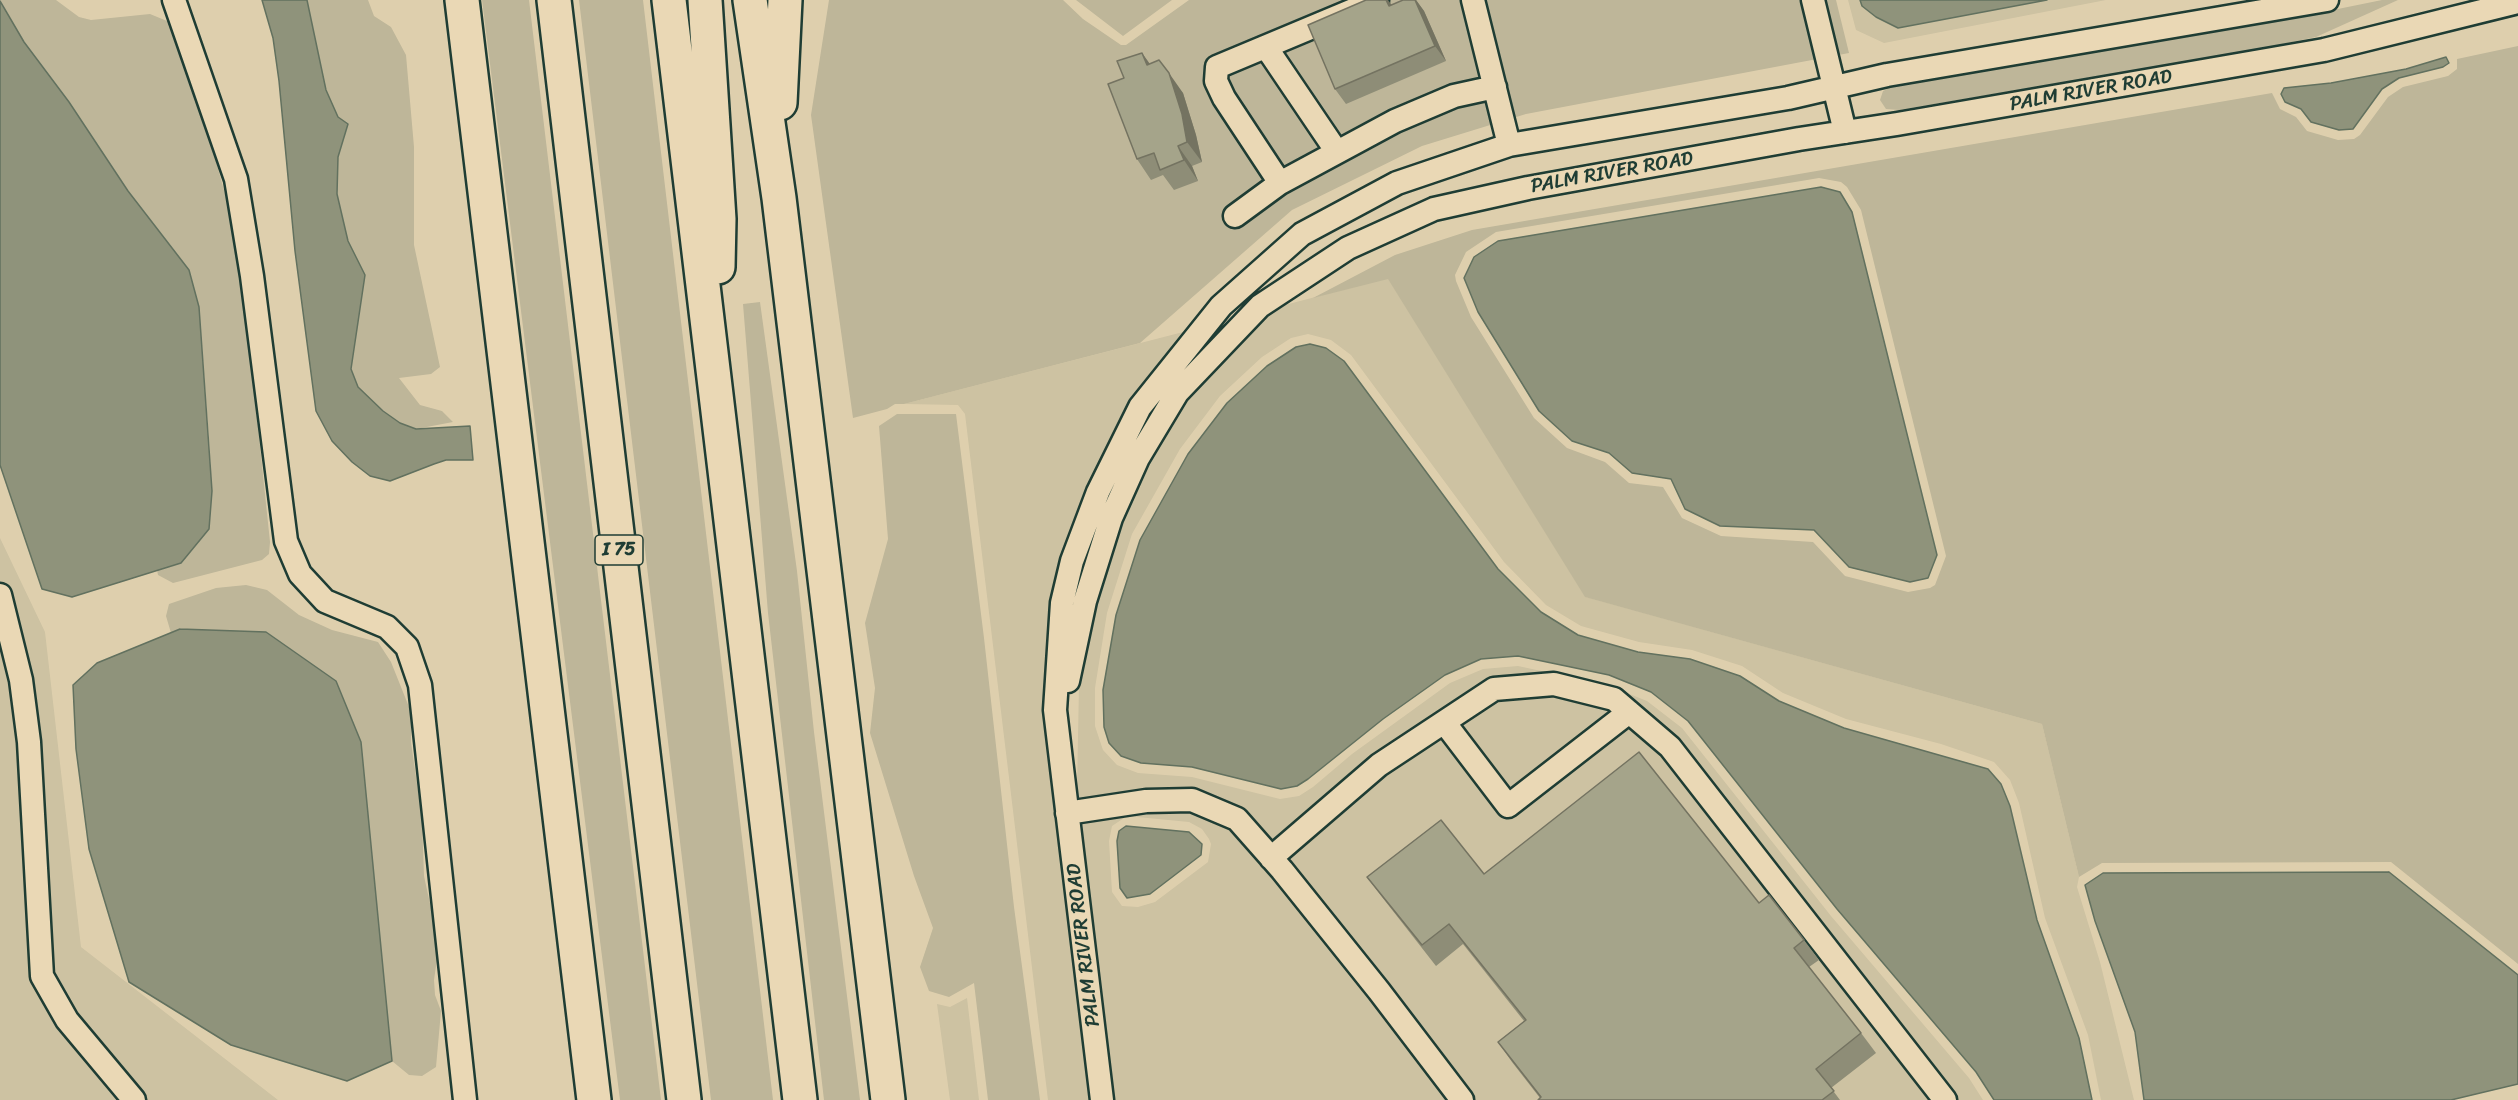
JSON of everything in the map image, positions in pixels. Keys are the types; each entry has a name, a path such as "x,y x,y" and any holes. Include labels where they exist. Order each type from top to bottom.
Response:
{"highway":[{"path":"462,0 594,1100"},
{"name":"I 75","path":"554,0 684,1100"},
{"path":"669,0 800,1100"},
{"path":"705,0 719,219 718,299 713,371"},
{"path":"750,0 779,198 888,1100"},
{"path":"779,198 785,0"}],"street":[{"path":"174,0 236,179 252,276 286,541 300,574 325,601 387,627 407,647 420,685 465,1100"},
{"path":"1280,183 1224,98 1216,81 1217,67 1377,0"},
{"path":"1473,0 1509,145"},
{"path":"1813,0 1845,132"},
{"name":"PALM RIVER ROAD","path":"1102,1100 1055,710 1062,603 1072,561 1098,492 1140,407 1221,306 1302,234 1397,183 1509,145 1788,98 1887,75 2327,0"},
{"name":"PALM RIVER ROAD","path":"1067,802 1068,682 1085,601 1111,518 1138,458 1177,393 1260,306 1348,248 1434,209 1528,188 1799,138 2324,50 2518,2"},
{"path":"1266,47 1337,152"},
{"path":"1235,216 1280,183 1395,121 1454,96 1495,87"},
{"path":"0,595 21,680 29,742 42,976 67,1020 134,1100"},
{"path":"1271,858 1379,765 1494,689 1554,684 1614,699 1670,747 1945,1100"},
{"path":"1444,722 1508,806 1629,712"},
{"path":"1067,802 1192,800 1237,819 1399,1017 1462,1100"}],"shaded area":[{"path":"0,0 56,0 79,17 91,20 150,14 167,21 179,40 195,86 227,201 233,237 241,263 270,542 269,554 262,560 173,583 158,575 157,570 181,563 209,529 212,491 199,307 189,270 128,191 69,102 24,42"},
{"path":"262,0 307,0 326,90 338,117 348,124 338,157 337,194 348,241 365,275 351,369 358,387 383,411 400,423 416,429 470,426 473,460 446,460 390,481 370,476 352,462 332,441 316,411 295,251 279,81 273,38"},
{"path":"307,0 368,0 374,16 391,27 406,55 414,147 414,245 440,367 431,374 399,378 420,405 442,411 453,422 416,429 400,423 383,411 358,387 351,369 365,275 348,241 337,194 338,157 348,124 338,117 326,90"},
{"path":"482,0 529,0 661,1100 620,1100"},
{"path":"579,0 643,0 773,1100 711,1100"},
{"path":"829,0 1063,0 1083,19 1121,45 1126,45 1189,0 1836,0 1849,53 1526,114 1422,146 1292,210 1140,343 904,404 895,404 887,409 853,418 811,115"},
{"path":"1076,0 1172,0 1123,36"},
{"path":"1848,0 2106,0 1884,43 1856,30"},
{"path":"1860,0 2047,0 1898,28 1876,17 1862,6"},
{"path":"2382,0 2398,0 2316,37 2253,50 1899,110 1886,109 1880,100 1883,91 1894,86 2274,22"},
{"path":"0,1 24,42 69,102 128,191 189,270 199,307 212,491 209,529 181,563 72,597 42,589 0,465"},
{"path":"2518,46 2518,964 2391,862 2102,863 2079,877 2042,724 1585,597 1388,279 1313,298 1395,255 1472,230 2272,93 2280,109 2296,117 2307,131 2338,140 2354,139 2360,135 2388,97 2403,87 2448,76 2457,69 2457,59","holes":["1819,178 1841,182 1847,187 1861,210 1946,556 1935,585 1930,588 1908,592 1845,576 1813,542 1721,536 1682,518 1663,487 1629,483 1605,462 1567,448 1534,418 1471,317 1456,281 1455,275 1466,252 1496,232"]},
{"path":"2446,57 2449,63 2443,67 2399,78 2382,89 2353,129 2339,130 2311,122 2301,109 2285,102 2281,94 2284,88 2331,83 2406,69"},
{"path":"1821,187 1840,192 1852,212 1937,555 1928,578 1910,582 1849,567 1814,530 1720,526 1685,509 1671,479 1632,473 1609,453 1572,441 1539,411 1478,312 1464,278 1474,257 1498,241"},
{"path":"1388,278 1586,597 2042,724 2079,877 2077,887 2100,962 2134,1100 2101,1100 2088,1035 2045,918 2019,803 2010,780 1994,762 1941,744 1846,719 1783,693 1742,666 1692,650 1639,642 1581,626 1546,605 1504,562 1351,355 1331,340 1308,334 1291,338 1262,357 1220,396 1180,449 1132,534 1107,613 1095,688 1095,726 1103,750 1117,765 1138,773 1192,777 1280,799 1299,796 1352,754 1450,683 1483,669 1518,666 1607,685 1647,701 1682,728 1831,916 1969,1078 1983,1100 1113,1100 1077,791 1079,684 1095,604 1121,523 1147,464 1185,400 1266,316 1281,306","holes":["1127,816 1189,822 1202,829 1209,839 1211,844 1208,862 1155,902 1138,907 1122,906 1112,892 1109,841 1112,826"]},
{"path":"760,302 797,571 814,732 860,1100 824,1100 768,613 743,304"},
{"path":"1187,331 1051,602 1092,1100 1048,1100 965,414 958,405 904,404"},
{"path":"1310,344 1326,348 1344,361 1498,569 1541,612 1578,635 1638,652 1690,659 1740,676 1779,701 1844,728 1988,769 2001,784 2010,806 2037,920 2079,1038 2092,1100 1994,1100 1976,1072 1837,909 1688,721 1651,692 1609,675 1518,656 1481,659 1445,675 1383,719 1308,779 1297,786 1281,789 1192,767 1141,763 1121,756 1109,743 1104,727 1103,690 1116,615 1140,540 1188,454 1227,403 1267,366 1296,347"},
{"path":"897,414 956,414 1014,907 1040,1100 988,1100 974,983 949,997 929,991 920,967 933,928 914,876 870,733 875,688 865,623 888,539 879,426"},
{"path":"0,538 45,632 81,947 278,1100 0,1100"},
{"path":"246,585 267,590 299,615 332,630 378,642 391,662 411,712 411,742 422,819 424,876 439,945 434,980 435,995 441,1011 436,1067 422,1076 409,1075 392,1061 361,742 180,629 171,633 166,616 169,604 216,588"},
{"path":"180,629 266,632 336,681 361,742 392,1061 347,1081 231,1045 129,982 89,849 76,749 73,685 97,663"},
{"path":"1126,826 1189,832 1202,844 1201,855 1150,894 1127,898 1120,888 1117,841 1119,831"},
{"path":"2389,872 2518,975 2518,1084 2451,1100 2144,1100 2135,1032 2095,921 2085,885 2103,873"},
{"path":"967,998 979,1100 950,1100 937,1004 950,1007"}],"building":[{"path":"1366,0 1386,0 1389,6 1403,0 1415,0 1435,46 1335,89 1308,25"},
{"path":"1142,53 1147,65 1159,60 1169,73 1182,114 1187,142 1178,146 1184,160 1160,170 1154,153 1137,159 1108,84 1124,78 1117,61"},
{"path":"1639,752 1759,903 1769,895 1804,940 1794,948 1861,1033 1816,1069 1834,1091 1822,1100 1538,1100 1541,1097 1498,1042 1526,1020 1449,924 1422,945 1367,877 1441,820 1484,874"}]}
